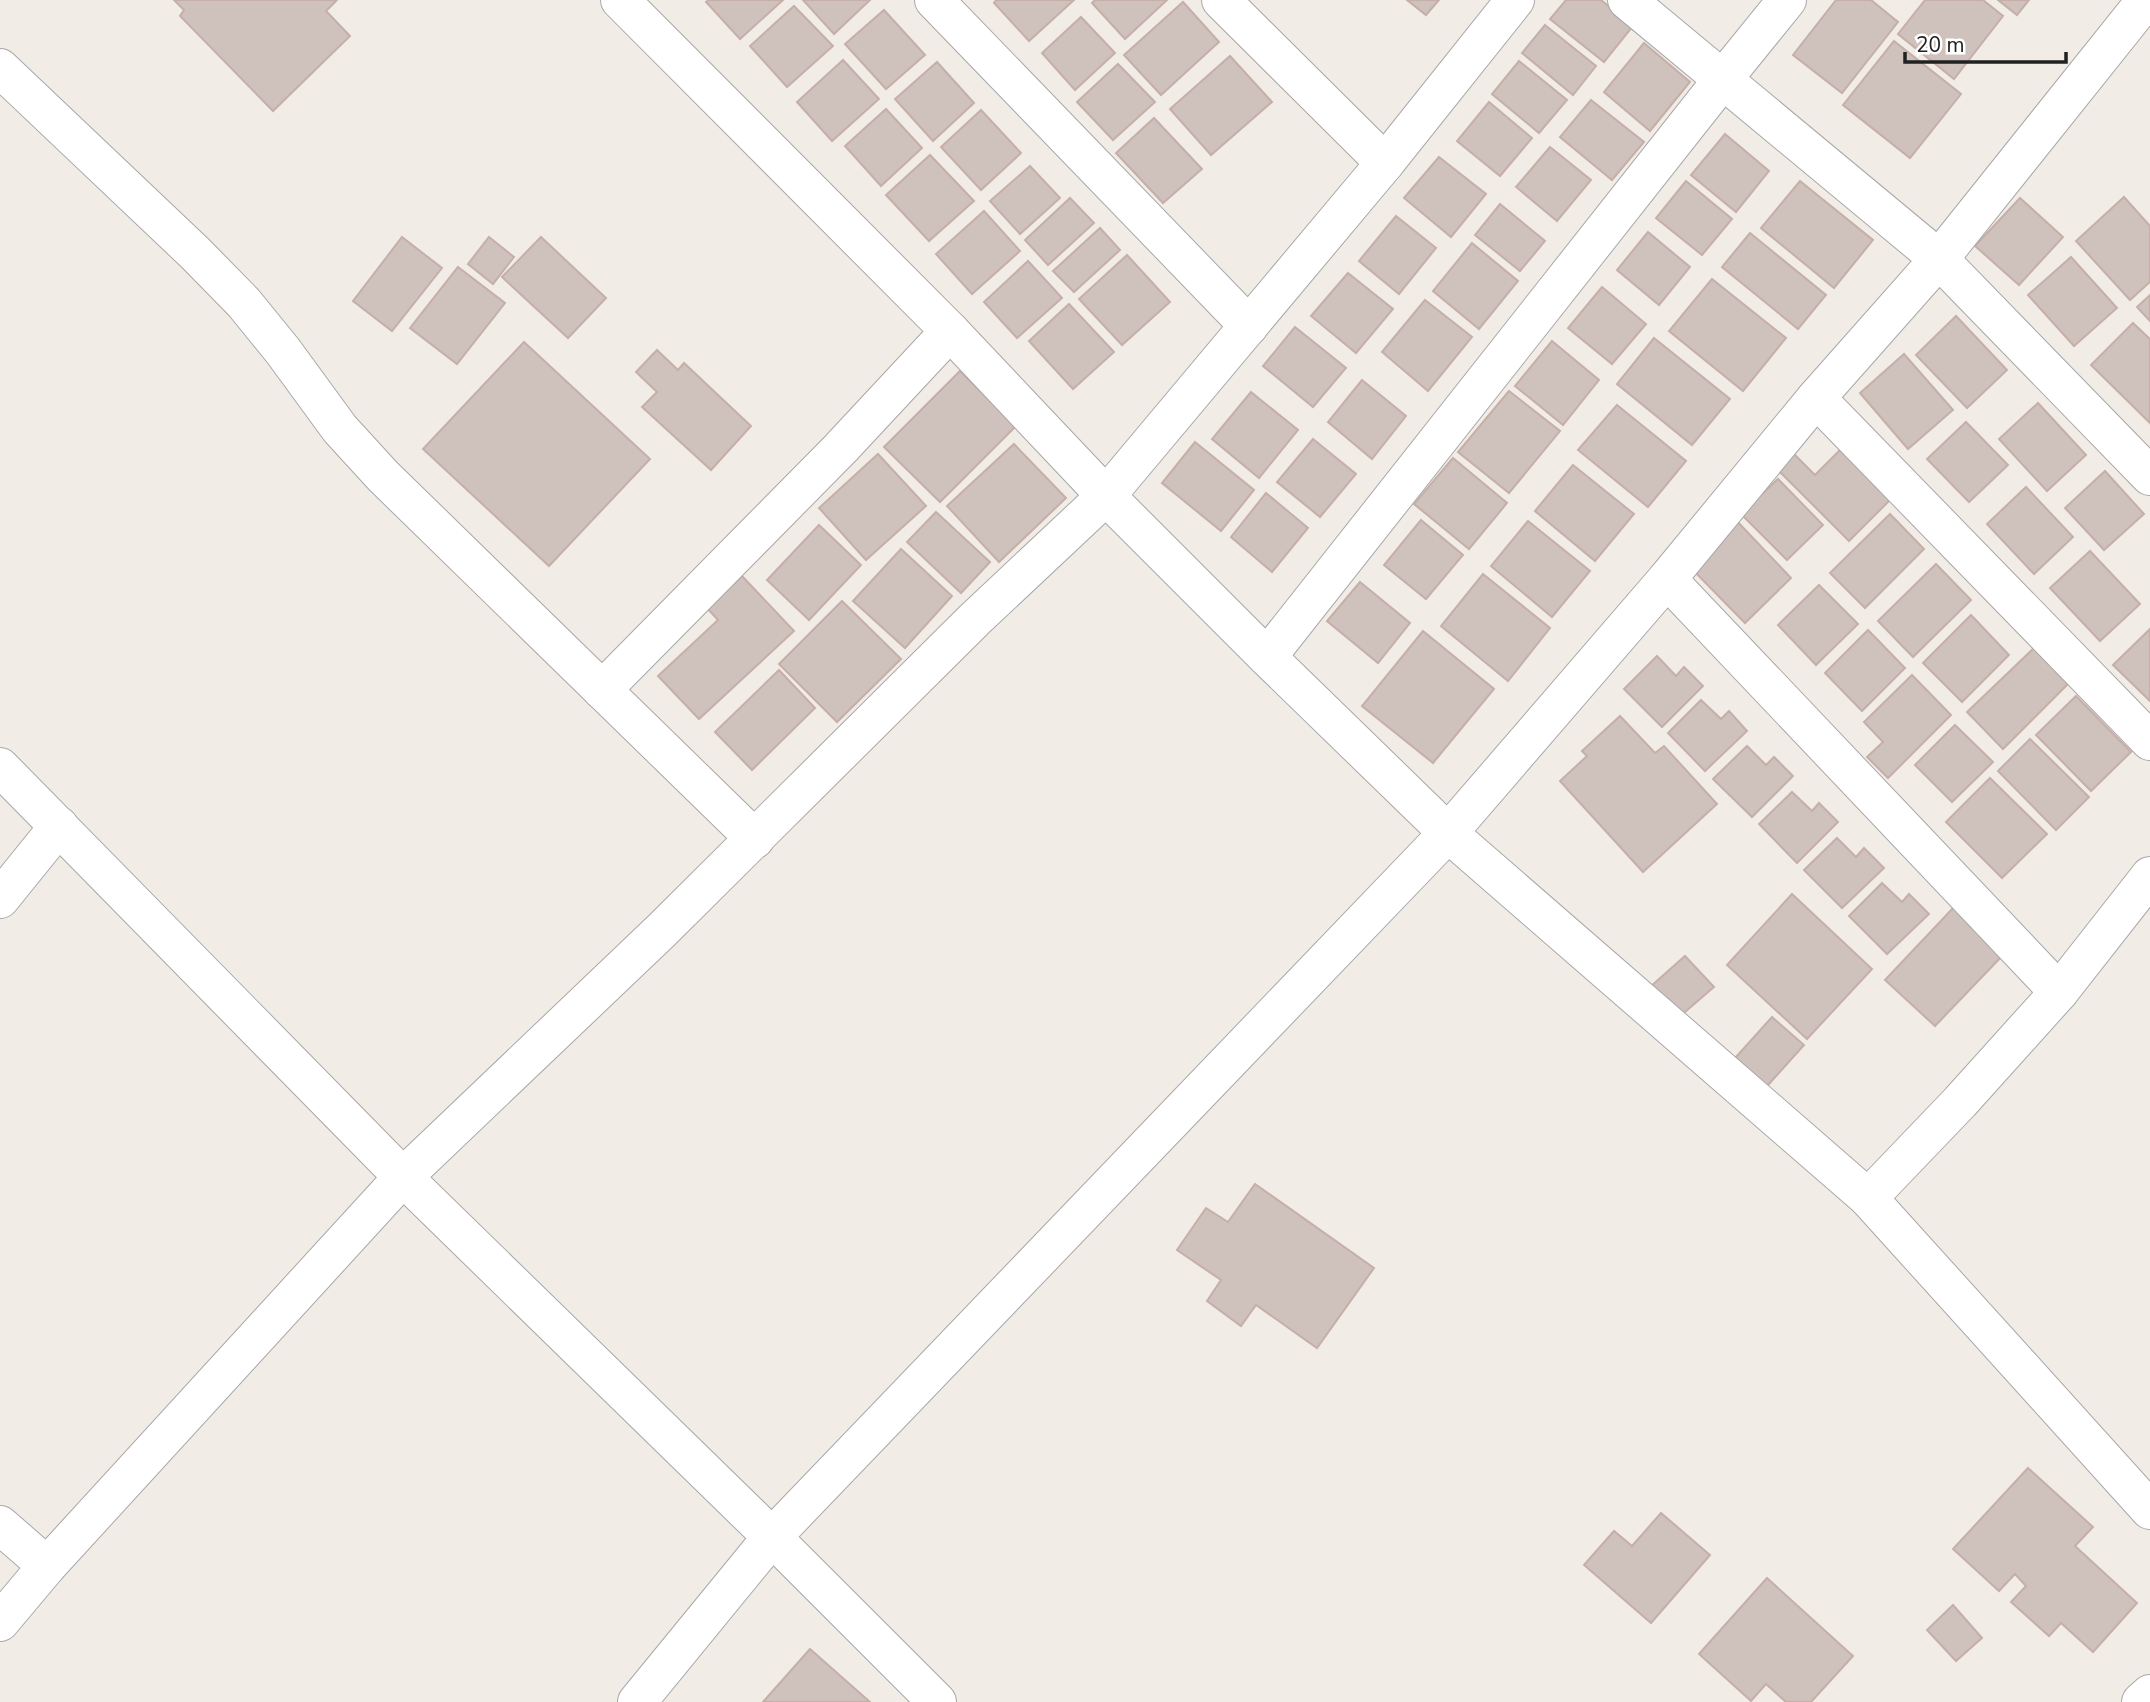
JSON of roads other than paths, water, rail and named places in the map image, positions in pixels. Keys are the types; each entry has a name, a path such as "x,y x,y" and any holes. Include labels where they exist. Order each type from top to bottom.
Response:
{"street":[{"path":"620,0 950,331 1106,496 1448,833 1868,1198 2150,1510"},
{"path":"934,0 1249,326"},
{"path":"1221,0 1385,163"},
{"path":"0,1622 47,1566 402,1177 755,839 975,619 1106,496 1385,163 1515,0"},
{"path":"1627,0 1939,259 2150,476"},
{"path":"1267,657 1787,0"},
{"path":"637,1702 772,1537 1448,833 1667,579 1816,398 1939,259 2146,0"},
{"path":"0,68 244,303 348,439 474,567 755,839"},
{"path":"602,690 841,449 950,331"},
{"path":"1816,398 2150,741"},
{"path":"1667,579 2059,992"},
{"path":"0,767 402,1177 772,1537 937,1702"},
{"path":"0,900 59,826"},
{"path":"1868,1198 2059,992 2150,876"},
{"path":"0,1525 47,1566"},
{"path":"2141,1702 2150,1694"}]}
